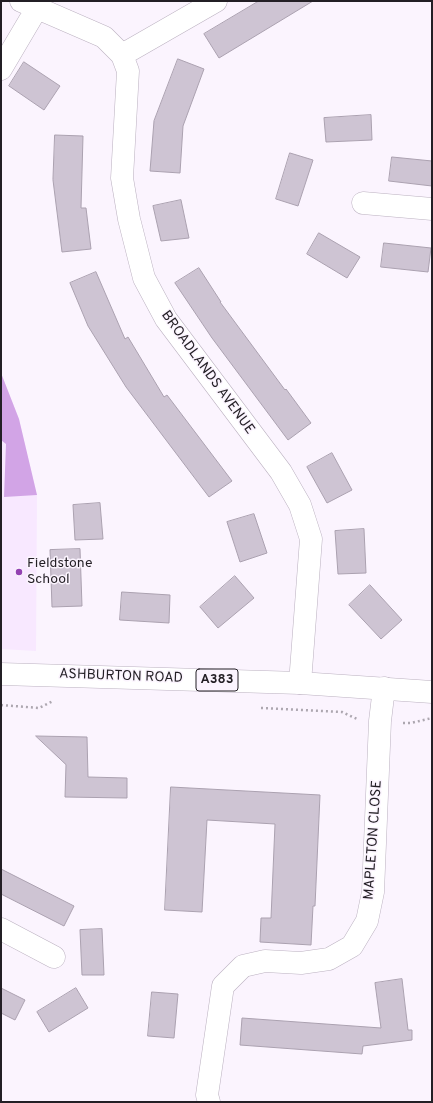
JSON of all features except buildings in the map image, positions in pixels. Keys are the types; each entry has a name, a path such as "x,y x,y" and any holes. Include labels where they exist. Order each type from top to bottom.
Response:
{"street":[{"path":"122,54 216,1"},
{"path":"1,69 29,4"},
{"name":"BROADLANDS AVENUE","path":"29,4 104,37 122,54 128,71 122,178 129,219 144,278 166,319 281,472 300,505 311,539 300,683"},
{"path":"363,203 432,209"},
{"name":"ASHBURTON ROAD","path":"1,674 300,683 432,692"},
{"name":"MAPLETON CLOSE","path":"209,1102 208,1095 211,1066 223,986 243,966 264,961 300,963 328,959 352,946 366,921 373,892 380,721 384,688"},
{"path":"1,930 54,957"}],"path":[{"path":"1,705 39,708 54,700"},
{"path":"258,708 342,712 361,721 411,724 432,718"}],"shaded area":[{"name":"Fieldstone School","path":"1,373 19,419 37,495 36,651 1,649"},
{"path":"1,373 19,419 37,495 4,497 6,444 1,440"}],"place":[{"name":"Fieldstone School","path":"19,572"}]}
